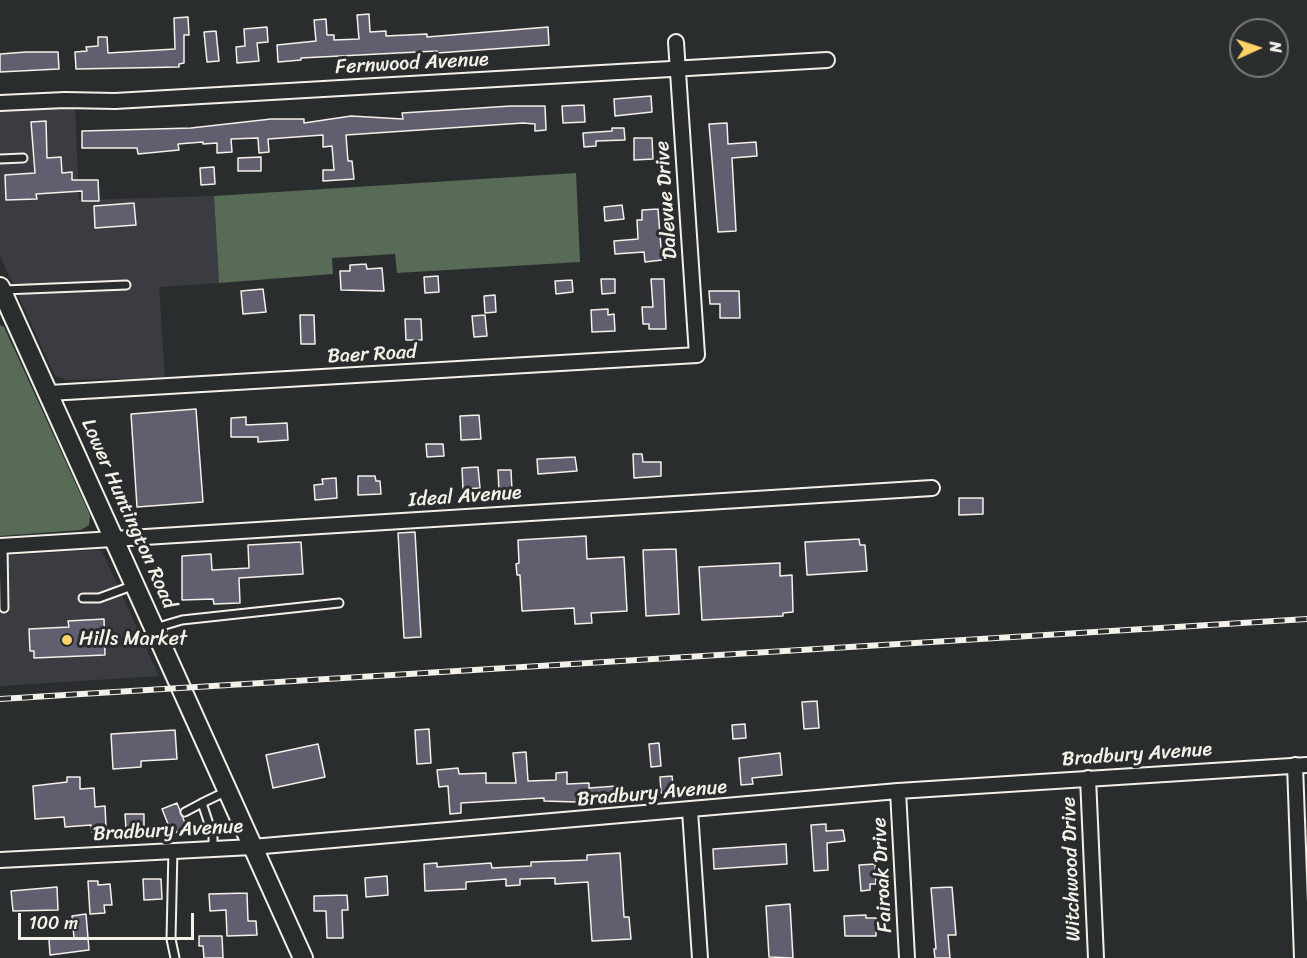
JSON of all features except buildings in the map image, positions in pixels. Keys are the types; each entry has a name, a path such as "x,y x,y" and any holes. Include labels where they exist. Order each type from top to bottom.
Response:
{"main road":[{"name":"Lower Huntington Road","path":"1,289 5,310 49,393 112,539 155,628 303,958"}],"street":[{"name":"Dalevue Drive","path":"676,42 697,355"},
{"name":"Fernwood Avenue","path":"0,104 65,100 126,101 827,60"},
{"name":"Baer Road","path":"49,393 697,355"},
{"name":"Ideal Avenue","path":"1,546 932,488"},
{"name":"Bradbury Avenue","path":"0,860 173,849 252,847 690,811 898,791 1301,765"},
{"path":"1301,765 1302,958"},
{"name":"Witchwood Drive","path":"1088,778 1096,958"},
{"name":"Fairoak Drive","path":"898,791 907,958"},
{"path":"690,811 699,958"}],"lane":[{"path":"0,159 23,158"},
{"path":"1,289 126,285"},
{"path":"1,546 4,608"},
{"path":"83,598 99,598 135,585"},
{"path":"155,628 182,620 339,603"},
{"path":"184,812 228,791"},
{"path":"202,803 213,836 213,848"},
{"path":"173,849 171,939 175,958"}],"shaded area":[{"path":"75,108 79,200 214,196 219,283 159,287 165,378 67,380 55,376 0,256 0,112"},
{"path":"102,551 159,676 0,686 0,556"}],"green space":[{"path":"576,173 580,262 397,273 395,254 332,258 333,274 219,283 214,196"},
{"path":"0,325 4,327 90,515 89,525 81,530 0,536"}],"railway":[{"path":"0,699 1307,619"}],"place":[{"name":"Hills Market","path":"67,640"}]}
